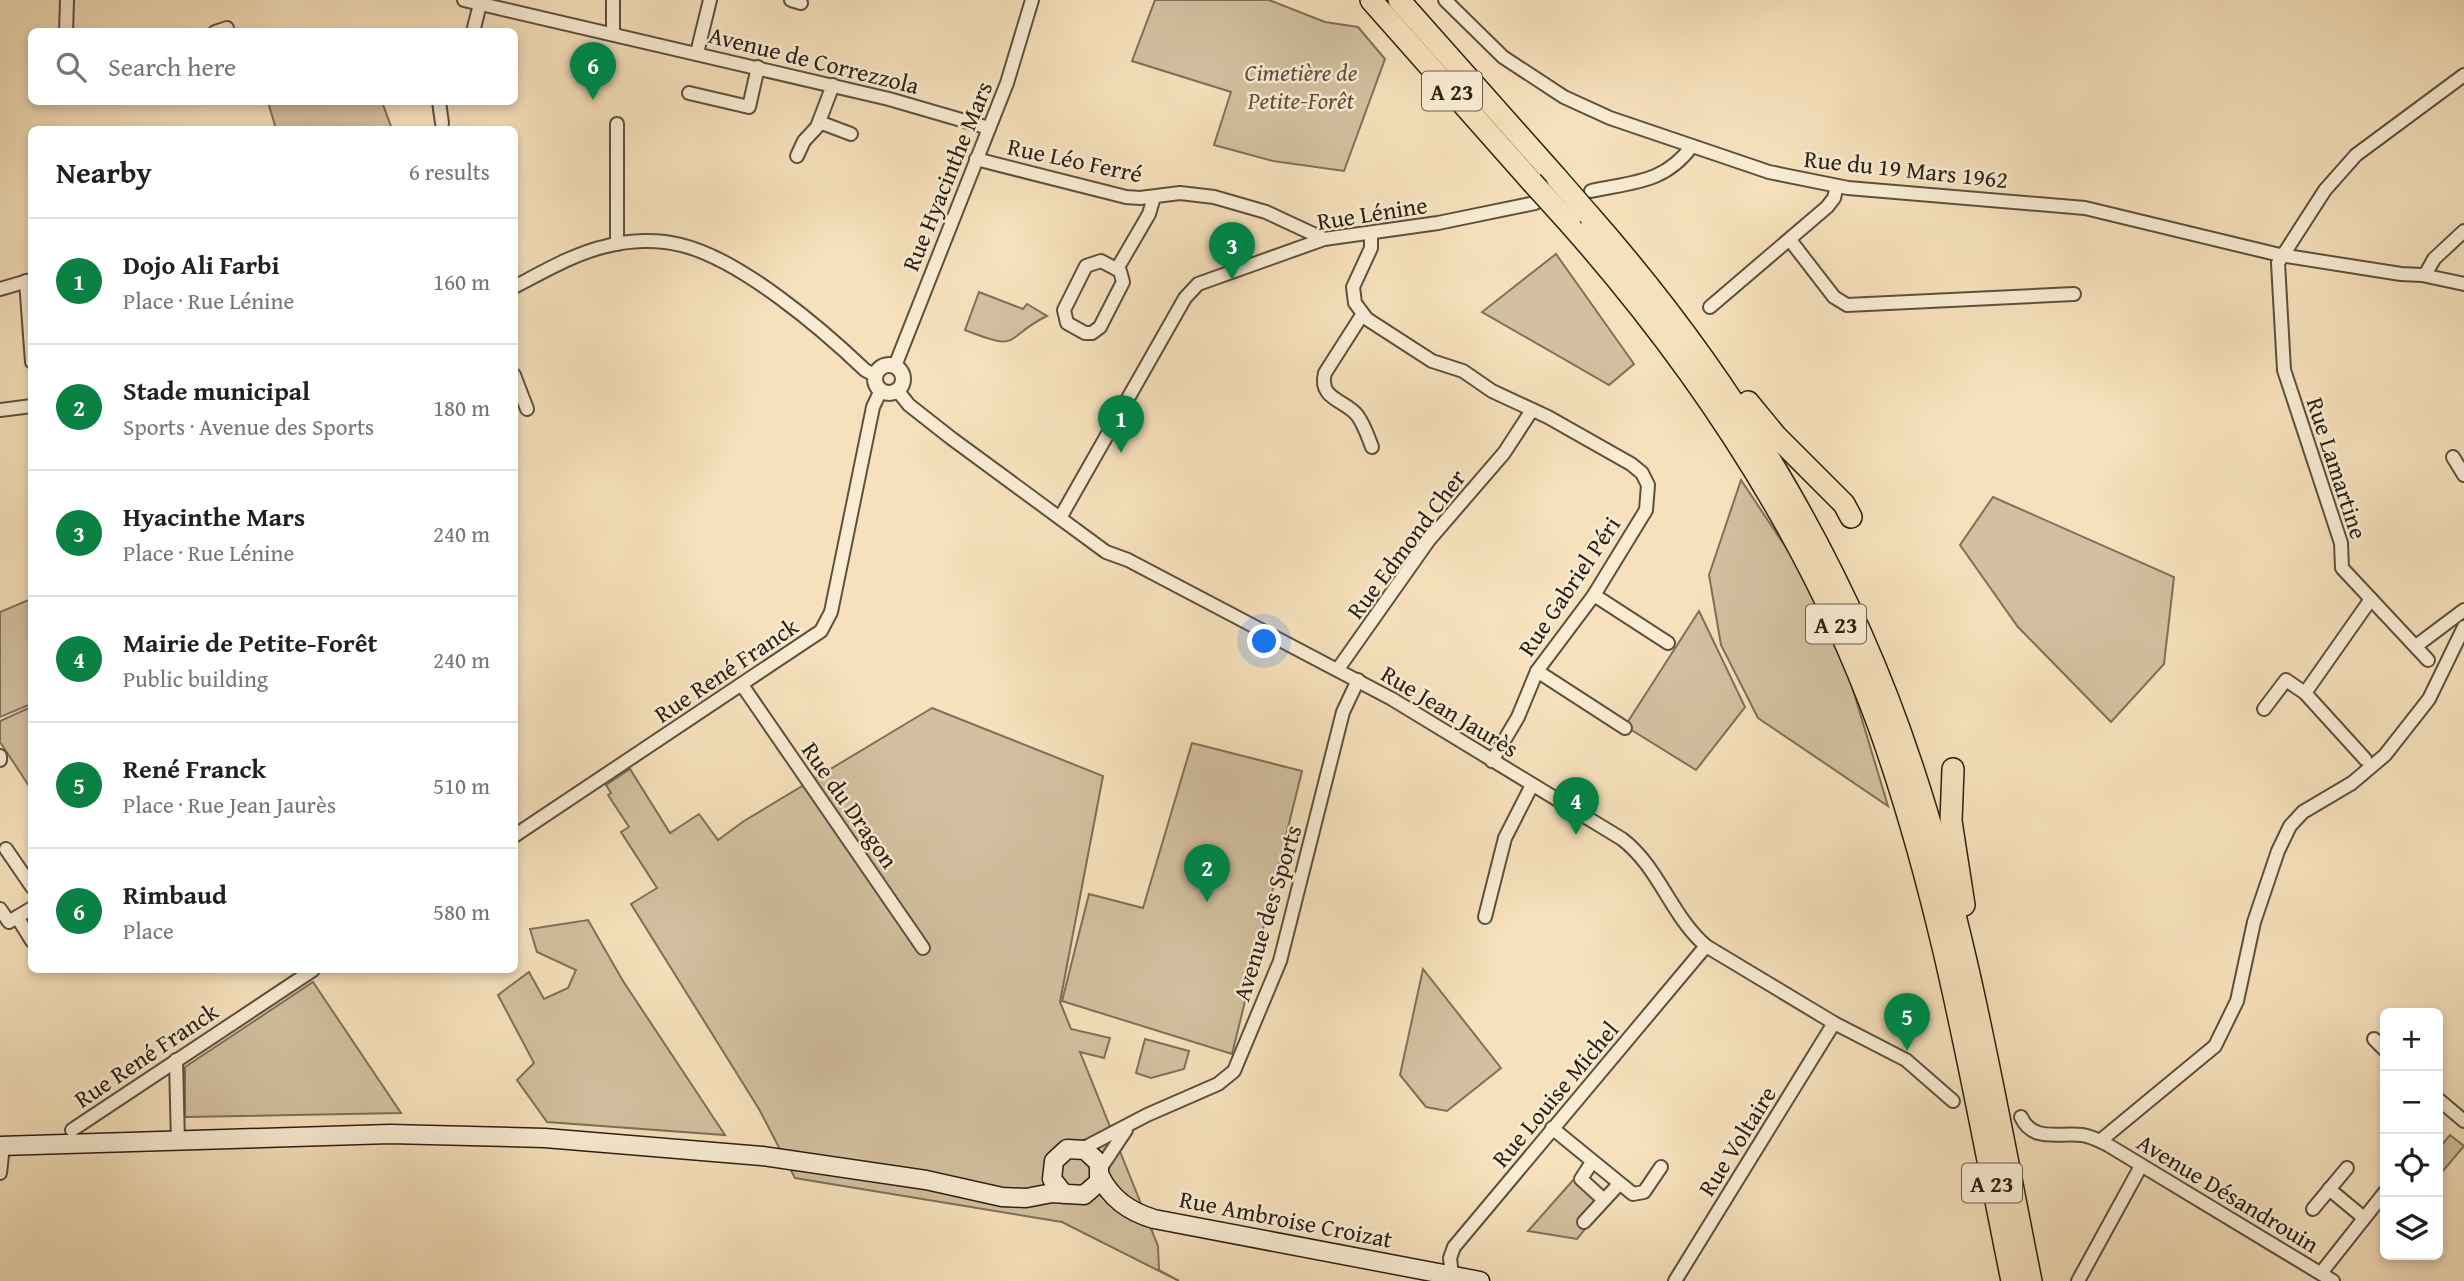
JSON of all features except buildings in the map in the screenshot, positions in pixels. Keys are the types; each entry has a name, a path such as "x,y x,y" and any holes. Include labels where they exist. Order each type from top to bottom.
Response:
{"highway":[{"name":"A 23","path":"1371,0 1534,192 1570,224 1669,345 1734,437 1800,551 1856,668 1897,779 1930,895 2012,1281"},
{"name":"A 23","path":"1399,0 1643,277 1741,414 1799,508 1844,596 1877,668 1908,752 1934,838 1980,1036 2031,1281"},
{"path":"1686,335 1724,373 1776,436 1844,504 1851,517"},
{"path":"1953,768 1951,821 1976,970 1980,1036"}],"main road":[{"path":"1,1146 49,1144 109,1135 178,1138 480,1135 650,1144 829,1165 974,1189 1012,1198 1073,1195 1094,1189 1100,1173 1094,1156 1082,1149 1062,1152 1051,1170 1038,1183 974,1189"},
{"path":"1051,1170 1055,1185 1073,1195"},
{"name":"Rue Ambroise Croizat","path":"1100,1173 1108,1191 1122,1204 1154,1219 1445,1278"},
{"name":"Rue Ambroise Croizat","path":"1073,1195 1098,1199 1130,1218 1154,1227 1445,1278 1480,1281"}],"street":[{"path":"66,28 67,0"},
{"name":"Avenue de Correzzola","path":"464,0 833,85 989,128"},
{"path":"613,0 613,33"},
{"path":"698,53 710,0"},
{"name":"Rue Hyacinthe Mars","path":"895,366 1010,74 1032,0"},
{"name":"Rue du 19 Mars 1962","path":"1445,0 1503,57 1554,92 1610,118 1782,176 1837,186 2085,208 2280,255 2425,275 2464,284"},
{"path":"474,28 480,4"},
{"path":"689,93 749,107 758,67"},
{"path":"2280,255 2325,190 2356,155 2464,75"},
{"path":"797,156 819,122 833,85"},
{"path":"439,105 442,123"},
{"path":"819,122 851,134"},
{"path":"617,124 617,244"},
{"path":"1591,191 1663,174 1674,167 1692,146"},
{"name":"Rue Léo Ferré","path":"976,159 1126,197 1186,193 1230,201 1274,215 1324,239"},
{"path":"1710,307 1831,203 1837,186"},
{"name":"Rue Lénine","path":"1060,518 1194,287 1324,239 1438,223 1534,192"},
{"path":"1117,269 1149,214 1154,197"},
{"path":"2425,275 2434,259 2464,231"},
{"path":"1371,233 1371,248 1353,287 1355,303 1362,315 1325,373 1323,383 1327,394 1358,416 1372,447"},
{"path":"1790,240 1834,298 1847,305 2074,294"},
{"path":"2290,242 2299,253 2312,261"},
{"path":"518,285 595,249 617,244 674,243 706,254 779,296 876,376 881,390 889,393 897,390 903,378 895,366 883,366 876,376"},
{"name":"Rue Lamartine","path":"2280,255 2278,267 2286,377 2341,543 2342,568 2428,660"},
{"path":"1101,261 1117,269 1122,273 1123,282 1098,329 1085,333 1067,323 1064,310 1088,264 1101,261"},
{"path":"0,289 28,280"},
{"name":"Rue Gabriel Péri","path":"1362,315 1433,361 1463,371 1492,391 1635,466 1648,485 1646,510 1594,595 1536,671 1518,717 1492,761"},
{"path":"518,385 527,409"},
{"name":"Rue René Franck","path":"518,833 817,635 827,623 873,407 881,390"},
{"name":"Rue Jean Jaurès","path":"897,390 919,414 1106,552 1128,560 1358,680 1632,847 1691,930 1706,946 1834,1023 1910,1063 1953,1101"},
{"path":"0,410 28,406"},
{"name":"Rue Edmond Cher","path":"1338,669 1429,540 1504,453 1532,410"},
{"path":"2453,457 2464,475"},
{"path":"1594,595 1668,643"},
{"path":"2305,693 2371,599"},
{"path":"2416,646 2464,610"},
{"path":"2021,1117 2030,1129 2045,1136 2080,1135 2100,1141 2215,1046 2237,1001 2254,922 2278,851 2290,826 2303,812 2352,783 2385,755 2429,699 2464,627"},
{"path":"1536,671 1625,728"},
{"name":"Avenue des Sports","path":"1082,1149 1133,1122 1218,1084 1236,1068 1277,969 1343,712 1358,680"},
{"path":"2264,709 2286,680 2305,693 2365,758"},
{"name":"Rue du Dragon","path":"742,685 923,948"},
{"path":"1485,917 1505,838 1532,785"},
{"path":"6,849 28,881"},
{"path":"0,909 9,922 28,910"},
{"path":"16,917 28,935"},
{"name":"Rue Louise Michel","path":"1445,1278 1454,1247 1706,946"},
{"name":"Rue René Franck","path":"72,1130 308,973"},
{"name":"Rue Voltaire","path":"1675,1281 1834,1023"},
{"path":"2374,1040 2380,1045"},
{"path":"176,1060 178,1138"},
{"path":"2443,1103 2460,1117 2464,1103"},
{"path":"1100,1173 1117,1141 1133,1122"},
{"path":"1552,1129 1630,1193 1640,1195 1661,1167"},
{"name":"Avenue Désandrouin","path":"2100,1141 2333,1281"},
{"path":"0,1173 1,1146"},
{"path":"1592,1161 1581,1179 1604,1200"},
{"path":"2078,1281 2141,1166"},
{"path":"2313,1209 2347,1168"},
{"path":"1584,1222 1619,1184"},
{"path":"2329,1189 2364,1218"},
{"path":"2321,1273 2381,1197"}],"green space":[{"name":"Cimetière de Petite-Forêt","path":"1155,0 1269,0 1325,22 1358,27 1385,59 1344,171 1273,161 1214,145 1231,92 1132,61"},
{"path":"269,105 383,105 391,126 275,126"},
{"path":"1556,254 1634,364 1609,385 1482,312"},
{"path":"979,292 1023,309 1027,304 1047,316 1011,340 996,341 983,337 965,330"},
{"path":"1741,480 1801,570 1847,670 1888,806 1758,718 1721,645 1709,575"},
{"path":"1993,497 2174,577 2164,664 2111,722 2018,627 1960,545"},
{"path":"28,600 28,705 0,717 0,612"},
{"path":"1699,611 1745,707 1696,770 1630,729 1627,723"},
{"path":"28,708 28,784 0,742 0,721"},
{"path":"932,708 1103,776 1060,1002 1071,1029 1110,1038 1104,1058 1080,1052 1158,1246 1159,1270 1179,1281 1062,1222 795,1178 759,1109 631,904 657,888 621,832 629,827 608,795 611,793 606,785 630,769 670,833 699,814 718,840 744,821"},
{"path":"1192,743 1302,771 1232,1054 1062,1001 1089,894 1143,908"},
{"path":"588,920 623,981 725,1135 547,1122 517,1080 534,1063 498,995 529,972 544,999 568,988 576,970 537,952 530,929"},
{"path":"1423,969 1501,1068 1447,1111 1426,1107 1400,1075"},
{"path":"313,982 401,1113 185,1117 185,1067"},
{"path":"1145,1039 1189,1051 1184,1069 1151,1078 1136,1073"},
{"path":"2450,1135 2464,1146 2443,1171 2443,1144"},
{"path":"1575,1178 1595,1196 1596,1203 1580,1223 1586,1228 1577,1239 1528,1231"}],"place":[{"name":"Rimbaud","path":"593,100"},
{"name":"Hyacinthe Mars","path":"1232,280"},
{"name":"Dojo Ali Farbi","path":"1121,453"},
{"name":"Mairie de Petite-Forêt","path":"1576,835"},
{"name":"Stade municipal","path":"1207,902"},
{"name":"René Franck","path":"1907,1051"}]}
